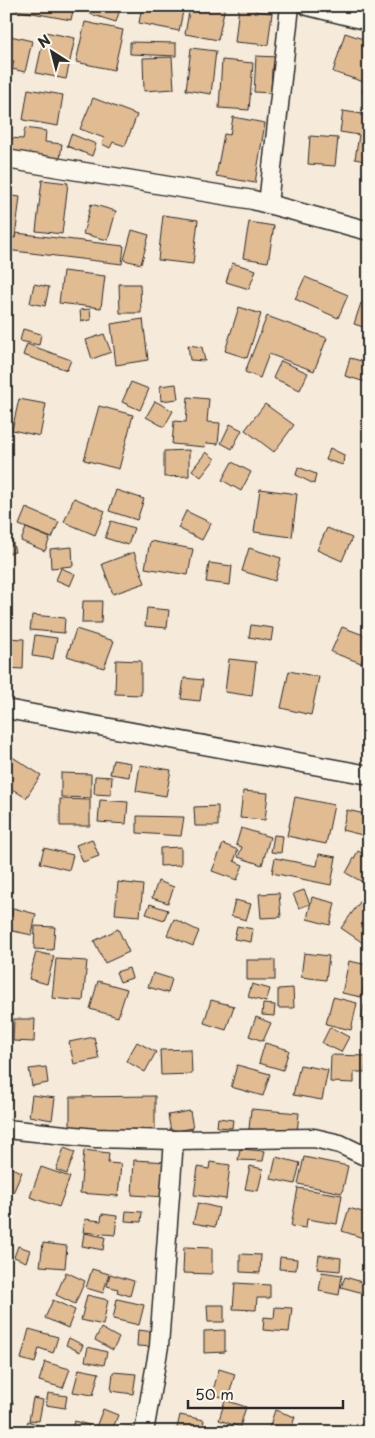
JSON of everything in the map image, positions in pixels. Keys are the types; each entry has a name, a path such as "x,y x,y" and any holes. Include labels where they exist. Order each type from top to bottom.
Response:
{"street":[{"path":"268,204 290,6"},
{"path":"308,6 369,21"},
{"path":"6,159 253,200 369,231"},
{"path":"6,709 369,775"},
{"path":"6,1129 96,1138 174,1140 314,1138 340,1144 369,1158"},
{"path":"144,1432 158,1346 174,1140"}],"building":[{"path":"17,6 74,6 71,20 16,10"},
{"path":"93,6 121,6 116,22 90,14"},
{"path":"142,6 184,6 179,31 139,23"},
{"path":"190,6 225,6 218,40 185,34"},
{"path":"239,6 256,6 255,11 272,13 268,45 235,42"},
{"path":"85,22 123,30 114,70 76,62"},
{"path":"45,32 75,38 66,79 36,73"},
{"path":"345,33 369,41 369,67 364,82 333,72"},
{"path":"6,35 32,41 25,72 12,69 14,61 6,59"},
{"path":"130,42 176,43 176,56 130,54"},
{"path":"191,48 216,51 211,94 186,90"},
{"path":"256,56 278,57 277,69 272,69 271,93 254,92"},
{"path":"172,57 174,89 144,91 143,58"},
{"path":"222,60 253,63 249,110 219,108"},
{"path":"367,78 369,79 369,95 362,92"},
{"path":"28,89 63,95 58,126 23,120"},
{"path":"93,98 137,115 125,146 113,142 110,148 102,144 104,138 80,129"},
{"path":"343,111 369,115 369,162 355,159 359,135 340,132"},
{"path":"233,117 265,123 255,183 216,176 224,134 230,135"},
{"path":"25,128 46,131 45,142 62,144 60,159 8,152 11,138 23,139"},
{"path":"71,134 96,144 92,156 67,146"},
{"path":"310,136 338,138 335,166 308,164"},
{"path":"42,180 68,183 62,234 36,231"},
{"path":"6,195 20,197 15,238 6,237"},
{"path":"91,204 116,211 108,240 83,234"},
{"path":"163,215 198,220 193,264 158,260"},
{"path":"249,222 274,226 268,262 243,258"},
{"path":"132,230 149,235 141,264 124,260"},
{"path":"16,233 124,246 122,264 6,250 6,237 15,238"},
{"path":"232,263 256,270 249,289 226,282"},
{"path":"63,271 105,276 101,308 59,303"},
{"path":"305,277 348,295 338,318 295,299"},
{"path":"34,284 49,287 45,306 30,303"},
{"path":"119,284 140,284 141,313 120,313"},
{"path":"361,303 369,305 369,329 354,324"},
{"path":"239,307 261,314 247,358 225,351"},
{"path":"90,309 91,320 81,321 80,310"},
{"path":"267,316 327,338 314,371 269,354 260,378 245,372"},
{"path":"143,319 148,360 116,365 111,324"},
{"path":"23,329 41,334 39,345 20,341"},
{"path":"104,334 111,352 92,359 86,340"},
{"path":"27,344 71,360 67,370 23,355"},
{"path":"188,345 202,347 205,361 190,360"},
{"path":"350,358 369,363 369,383 345,376"},
{"path":"281,361 308,373 300,390 273,378"},
{"path":"131,382 149,389 140,410 122,402"},
{"path":"176,384 178,399 161,401 160,386"},
{"path":"188,397 209,399 207,422 220,423 218,444 206,443 205,447 172,444 174,421 186,422"},
{"path":"19,399 46,404 40,436 12,430"},
{"path":"155,401 173,411 164,427 146,417"},
{"path":"265,404 294,425 274,452 245,430"},
{"path":"99,406 133,415 119,469 84,460"},
{"path":"230,424 242,430 232,449 221,443"},
{"path":"330,448 344,455 343,465 326,460"},
{"path":"189,450 189,476 164,477 164,451"},
{"path":"206,452 215,459 201,477 192,470"},
{"path":"232,462 251,472 241,491 222,480"},
{"path":"298,467 316,474 314,484 296,475"},
{"path":"260,489 297,494 292,537 254,532"},
{"path":"116,490 144,499 137,520 109,511"},
{"path":"74,498 105,511 95,535 64,522"},
{"path":"26,508 59,522 52,538 19,525"},
{"path":"186,511 211,523 202,540 178,528"},
{"path":"111,521 134,528 128,545 105,538"},
{"path":"6,524 8,524 15,552 6,554"},
{"path":"26,528 50,538 45,551 21,541"},
{"path":"327,528 352,538 342,561 317,550"},
{"path":"150,541 193,549 188,575 145,568"},
{"path":"72,547 73,566 51,568 50,549"},
{"path":"249,548 281,558 275,581 242,571"},
{"path":"134,552 145,583 113,594 102,564"},
{"path":"209,563 232,566 230,585 206,582"},
{"path":"61,568 75,574 70,586 56,580"},
{"path":"83,601 102,601 101,623 82,623"},
{"path":"147,608 169,610 167,628 145,626"},
{"path":"32,615 65,618 64,633 30,630"},
{"path":"251,625 273,628 271,641 249,637"},
{"path":"342,627 369,637 369,645 361,663 331,652"},
{"path":"76,629 114,641 104,668 67,656"},
{"path":"35,635 57,638 53,659 32,656"},
{"path":"6,638 24,639 23,669 6,668"},
{"path":"229,659 256,662 252,696 225,692"},
{"path":"116,660 141,661 141,695 115,694"},
{"path":"289,671 319,677 311,715 281,708"},
{"path":"184,678 203,680 200,701 181,699"},
{"path":"6,753 41,775 26,798 6,785"},
{"path":"113,760 131,763 129,777 110,774"},
{"path":"140,765 171,770 166,796 136,791"},
{"path":"61,773 91,774 91,798 61,797"},
{"path":"95,776 112,777 111,795 94,794"},
{"path":"243,791 268,793 265,820 240,818"},
{"path":"295,797 334,805 326,844 287,836"},
{"path":"60,799 90,800 90,826 60,826"},
{"path":"100,800 128,802 126,824 98,822"},
{"path":"218,806 218,826 195,826 194,807"},
{"path":"347,810 369,815 369,826 366,836 342,830"},
{"path":"6,811 14,814 10,824 6,823"},
{"path":"137,816 184,817 181,836 137,833"},
{"path":"241,828 270,837 262,865 238,857 242,847 236,845"},
{"path":"274,835 283,836 281,853 271,852"},
{"path":"92,839 99,856 83,862 76,845"},
{"path":"223,844 238,850 234,861 243,865 237,880 212,871"},
{"path":"181,847 181,865 160,866 160,848"},
{"path":"44,848 73,855 69,870 40,863"},
{"path":"358,851 369,857 369,880 366,884 346,873"},
{"path":"319,854 336,857 331,885 272,873 275,858 317,866"},
{"path":"158,881 174,887 168,903 152,898"},
{"path":"118,882 143,885 140,916 115,914"},
{"path":"304,890 310,904 299,908 293,894"},
{"path":"279,893 281,917 261,918 259,894"},
{"path":"365,895 369,897 369,947 341,928"},
{"path":"312,897 335,903 330,925 307,919"},
{"path":"235,900 251,904 246,920 231,916"},
{"path":"150,904 168,910 164,920 146,914"},
{"path":"13,908 36,914 32,935 8,930"},
{"path":"174,919 199,931 193,946 167,935"},
{"path":"35,926 55,927 53,950 34,949"},
{"path":"237,926 253,929 251,942 234,939"},
{"path":"118,929 129,952 105,963 94,941"},
{"path":"36,952 54,956 47,984 29,979"},
{"path":"304,953 329,956 326,980 301,977"},
{"path":"56,959 87,961 83,1001 52,998"},
{"path":"247,960 275,960 275,980 247,980"},
{"path":"349,961 368,965 361,997 342,993"},
{"path":"129,968 132,978 120,982 116,972"},
{"path":"153,973 172,979 168,993 148,987"},
{"path":"98,981 127,989 118,1017 90,1009"},
{"path":"252,984 270,989 266,1002 248,997"},
{"path":"293,988 294,1008 278,1008 278,989"},
{"path":"333,997 357,1003 351,1030 326,1024"},
{"path":"211,1000 234,1006 226,1030 204,1023"},
{"path":"263,1004 275,1005 274,1016 262,1015"},
{"path":"364,1005 369,1006 369,1023 361,1021"},
{"path":"256,1017 271,1023 263,1041 249,1036"},
{"path":"14,1019 35,1019 34,1042 13,1041"},
{"path":"330,1027 349,1037 341,1052 322,1043"},
{"path":"94,1037 99,1059 74,1064 69,1042"},
{"path":"137,1042 156,1052 145,1072 126,1061"},
{"path":"265,1043 289,1050 283,1070 259,1063"},
{"path":"191,1049 192,1074 161,1075 160,1050"},
{"path":"331,1055 366,1056 365,1072 354,1072 354,1083 330,1082"},
{"path":"237,1065 270,1074 263,1096 231,1087"},
{"path":"300,1065 328,1070 322,1100 293,1095"},
{"path":"46,1067 48,1083 32,1086 29,1069"},
{"path":"32,1095 55,1098 52,1120 29,1116"},
{"path":"155,1096 155,1129 70,1130 70,1097"},
{"path":"251,1109 299,1113 297,1133 249,1129"},
{"path":"190,1111 193,1128 171,1132 168,1115"},
{"path":"218,1118 233,1120 232,1128 217,1127"},
{"path":"64,1148 75,1152 67,1174 56,1170"},
{"path":"240,1149 265,1151 263,1161 238,1160"},
{"path":"84,1150 109,1153 108,1163 121,1164 118,1196 80,1193"},
{"path":"276,1157 300,1163 295,1184 271,1179"},
{"path":"304,1157 348,1166 342,1193 298,1184"},
{"path":"134,1160 168,1162 166,1197 132,1195"},
{"path":"210,1162 230,1165 226,1199 194,1195 198,1167 209,1169"},
{"path":"6,1166 22,1172 13,1193 6,1190"},
{"path":"250,1166 263,1169 258,1191 245,1189"},
{"path":"41,1167 70,1177 59,1207 30,1197"},
{"path":"298,1188 342,1195 337,1224 307,1219 306,1228 291,1226"},
{"path":"198,1203 219,1208 215,1227 193,1223"},
{"path":"349,1208 369,1214 369,1240 342,1231"},
{"path":"126,1211 142,1212 141,1222 125,1221"},
{"path":"102,1214 117,1216 115,1235 83,1232 85,1219 101,1221"},
{"path":"84,1233 105,1237 103,1250 82,1246"},
{"path":"43,1243 67,1246 65,1268 40,1266"},
{"path":"18,1246 30,1250 26,1262 14,1257"},
{"path":"184,1247 212,1248 212,1274 183,1273"},
{"path":"240,1254 261,1255 260,1273 240,1272"},
{"path":"319,1255 341,1258 340,1271 317,1269"},
{"path":"280,1257 297,1259 296,1270 279,1269"},
{"path":"92,1269 109,1274 103,1293 86,1288"},
{"path":"66,1272 85,1281 75,1304 56,1295"},
{"path":"322,1272 342,1275 339,1295 319,1291"},
{"path":"110,1274 134,1281 130,1296 117,1292 118,1289 107,1286"},
{"path":"345,1277 369,1284 367,1294 341,1287"},
{"path":"235,1283 270,1285 270,1298 257,1298 256,1310 233,1309"},
{"path":"87,1295 108,1300 103,1325 81,1320"},
{"path":"117,1299 144,1305 139,1325 113,1319"},
{"path":"53,1300 75,1310 68,1328 45,1318"},
{"path":"207,1305 224,1305 224,1322 208,1322"},
{"path":"275,1307 292,1308 289,1332 263,1330 264,1317 274,1318"},
{"path":"101,1328 119,1338 113,1350 95,1340"},
{"path":"29,1329 58,1337 53,1353 39,1348 35,1363 21,1359"},
{"path":"138,1330 155,1332 154,1347 137,1346"},
{"path":"225,1330 225,1352 204,1353 204,1331"},
{"path":"6,1335 10,1336 8,1347 6,1347"},
{"path":"69,1338 83,1345 80,1352 66,1345"},
{"path":"88,1347 107,1352 104,1365 85,1361"},
{"path":"45,1362 70,1369 63,1388 39,1381"},
{"path":"79,1369 99,1373 93,1395 73,1392"},
{"path":"219,1369 235,1374 228,1399 212,1394"},
{"path":"113,1372 136,1374 133,1394 111,1391"},
{"path":"48,1393 67,1396 65,1408 46,1405"},
{"path":"33,1398 43,1400 39,1421 29,1420"},
{"path":"225,1400 246,1407 240,1427 219,1420"},
{"path":"6,1401 13,1402 7,1426 6,1426"},
{"path":"103,1409 118,1415 113,1428 120,1430 119,1432 94,1432"},
{"path":"275,1410 295,1417 290,1432 268,1431"},
{"path":"180,1415 204,1420 202,1432 176,1432"},
{"path":"28,1421 49,1429 48,1432 24,1432"},
{"path":"74,1421 89,1425 87,1432 71,1432"},
{"path":"137,1427 137,1432 123,1432 123,1428"},
{"path":"210,1428 229,1432 209,1432"}]}
